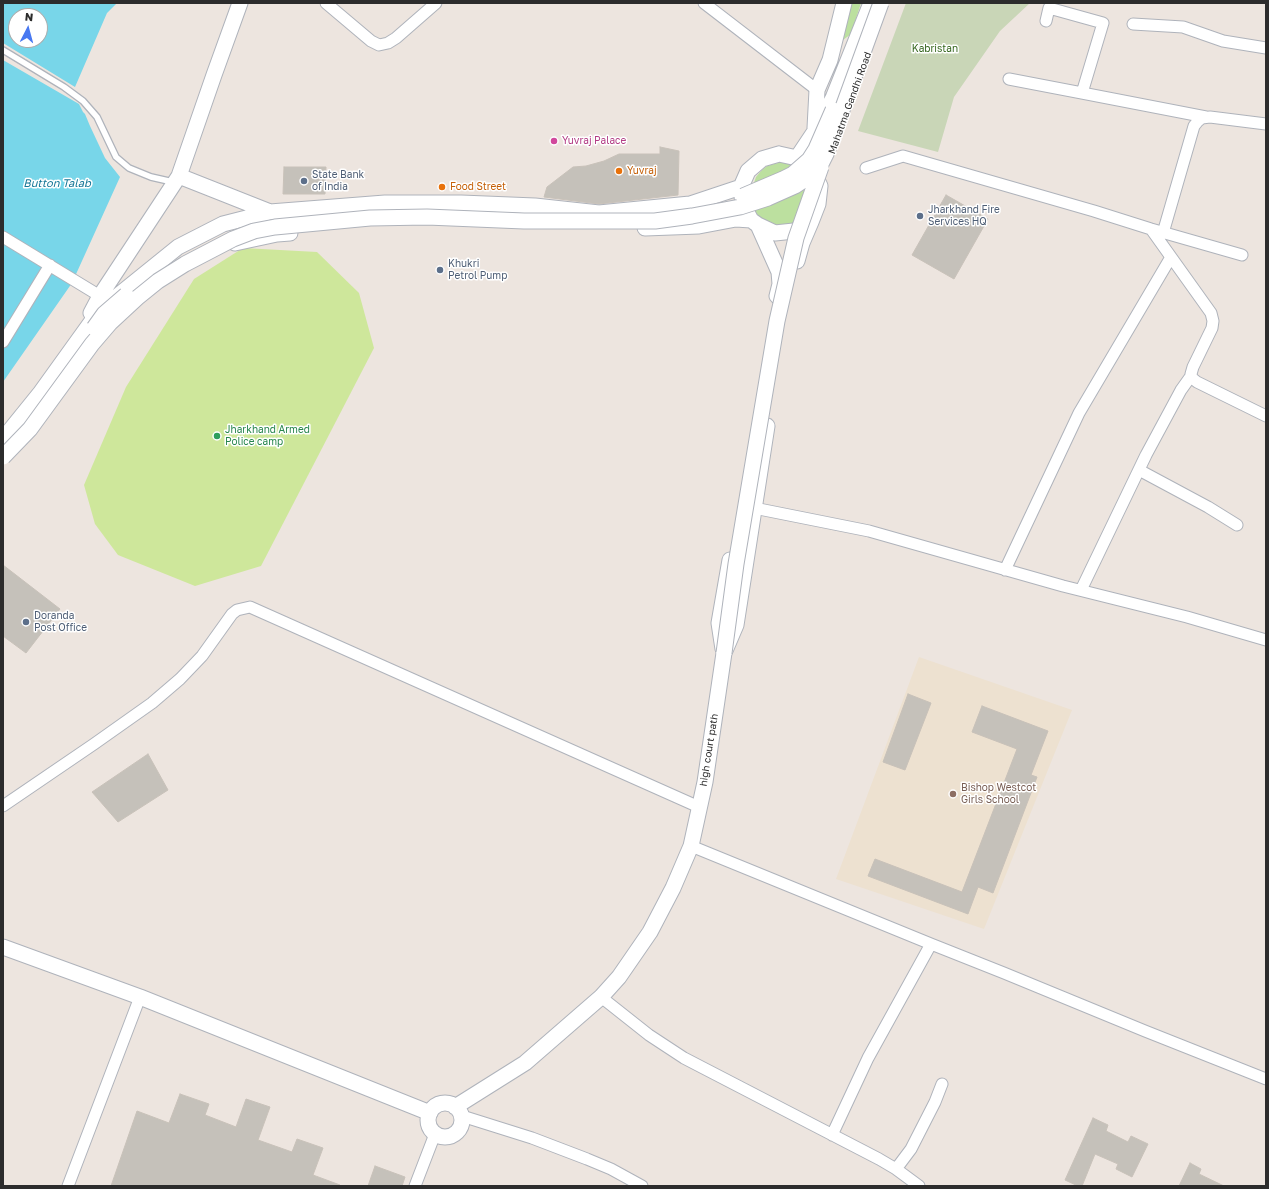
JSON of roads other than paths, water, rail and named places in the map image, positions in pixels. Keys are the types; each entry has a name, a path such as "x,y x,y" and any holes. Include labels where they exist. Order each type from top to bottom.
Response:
{"main road":[{"path":"70,353 100,296 177,179 240,3"},
{"path":"815,131 817,90 830,60 844,3"},
{"name":"Mahatma Gandhi Road","path":"797,158 815,131 833,98 871,3"},
{"path":"3,446 33,411 88,335 109,309 179,256 231,230 273,218 353,211 406,209 486,210 567,215 624,216 665,213 720,202 748,194 793,174 809,160 816,149 845,82 875,3"},
{"path":"724,654 736,564 776,320 796,238 822,162 831,144 881,3"},
{"name":"Mahatma Gandhi Road","path":"818,204 826,169 886,3"},
{"path":"780,154 797,158 812,169 820,186 818,204 802,243 793,276 782,329 736,625 724,654 719,623 767,347 780,284 778,272 754,223 743,205 741,187 748,171 762,159 780,154"},
{"path":"3,457 30,429 92,344 110,323 158,281 185,264 233,239 275,227 370,218 427,217 524,221 655,221 740,207 768,198 785,191 804,180 811,175 822,162"},
{"path":"177,179 270,212"},
{"path":"3,439 41,392 100,310 178,247 222,224 270,212 385,203 460,203 527,206 599,213 690,204 741,187"},
{"path":"3,462 26,440 111,329 162,285 235,243 277,234 356,226 411,224 516,227 655,228 699,226 736,218 754,223 775,233 794,231 811,222"},
{"name":"high court path","path":"458,1111 525,1063 601,997 619,976 650,932 673,888 691,846 705,782 724,654"},
{"path":"3,947 140,997 430,1113"},
{"path":"444,1103 458,1111 460,1128 452,1136 446,1137 435,1134 431,1130 429,1124 428,1118 430,1113 438,1105 444,1103"}],"street":[{"path":"326,3 371,41 379,45 388,43 396,38 436,3"},
{"path":"704,3 817,90"},
{"path":"1046,21 1049,8 1103,23 1082,93"},
{"path":"1133,24 1183,27 1223,41 1266,48"},
{"path":"1009,79 1206,117 1266,124"},
{"path":"1163,233 1194,126 1202,118 1206,117"},
{"path":"866,168 903,156 1094,210 1163,233 1242,255"},
{"path":"1081,590 1139,470 1181,390 1191,376 1193,367 1209,337 1212,328 1213,321 1207,306 1151,229"},
{"path":"3,237 100,296"},
{"path":"1005,570 1079,413 1171,257"},
{"path":"3,342 50,265"},
{"path":"1191,376 1195,381 1266,416"},
{"path":"1139,470 1208,507 1237,525"},
{"path":"754,508 869,531 1005,570 1187,617 1266,640"},
{"path":"3,806 152,703 180,679 202,656 232,614 237,610 250,607 699,807"},
{"path":"691,846 1266,1079"},
{"path":"832,1135 868,1058 931,944"},
{"path":"68,1186 140,997"},
{"path":"601,997 649,1035 684,1058 896,1169 919,1186"},
{"path":"896,1169 910,1149 935,1102 942,1084"},
{"path":"458,1111 587,1159 611,1169 642,1186"},
{"path":"415,1186 435,1134"}],"lane":[{"path":"3,50 64,87 83,101 97,117 116,157 129,168 151,177 177,179"}],"water":[{"path":"3,3 117,3 107,13 75,87 11,48 48,48 48,8 8,8 8,46 3,43"},
{"name":"Button Talab","path":"3,60 79,104 105,158 120,177 72,283 3,382"}],"place":[{"name":"Yuvraj Palace","path":"554,141"},
{"name":"Yuvraj","path":"619,171"},
{"name":"State Bank of India","path":"304,181"},
{"name":"Food Street","path":"442,187"},
{"name":"Jharkhand Fire Services HQ","path":"920,216"},
{"name":"Khukri Petrol Pump","path":"440,270"},
{"name":"Jharkhand Armed Police camp","path":"217,436"},
{"name":"Doranda Post Office","path":"26,622"},
{"name":"Bishop Westcot Girls School","path":"953,794"}],"park label":[{"name":"Kabristan","path":"935,49"}]}
